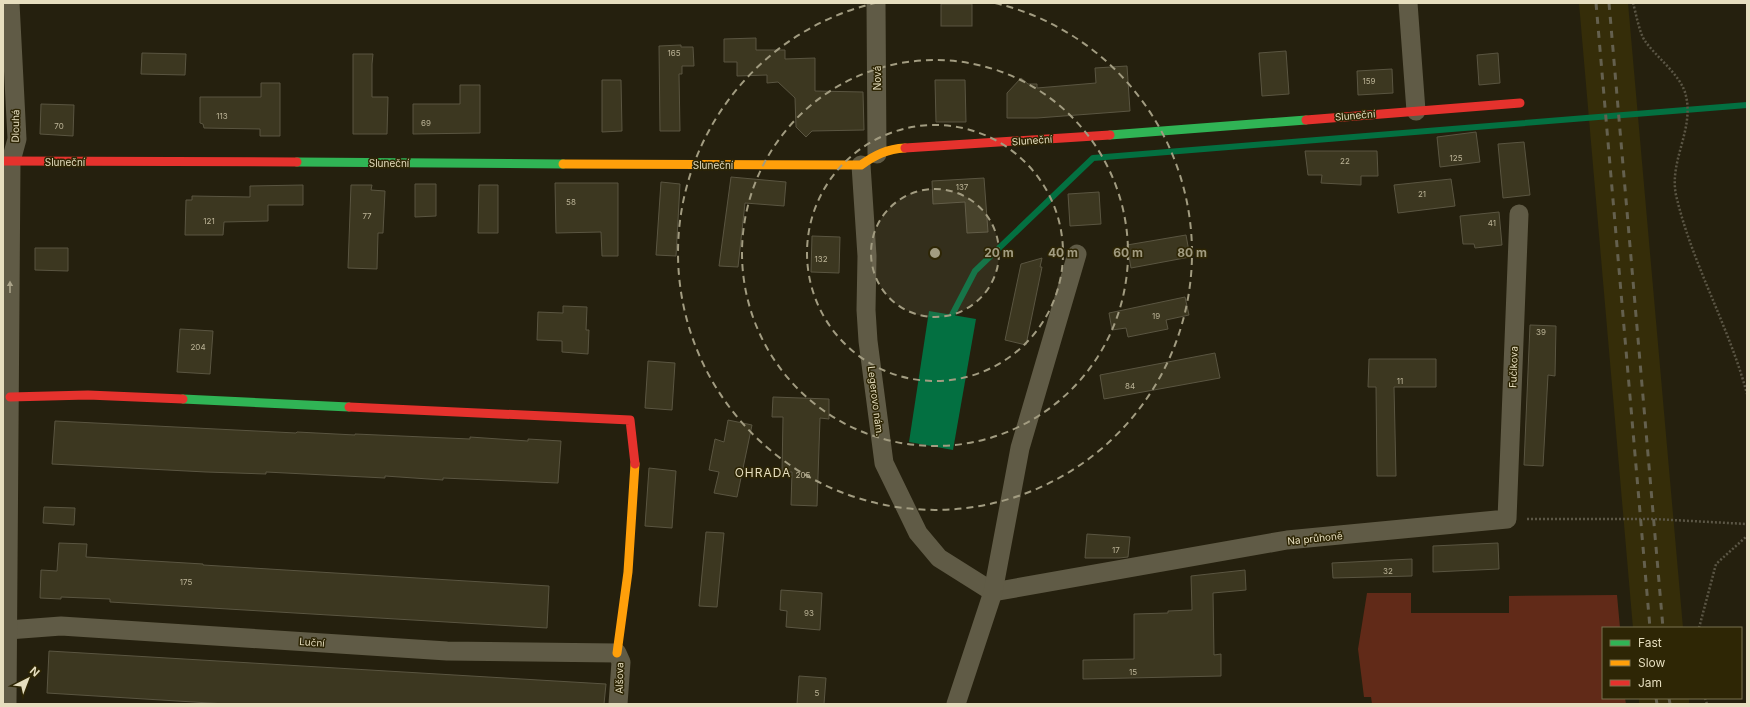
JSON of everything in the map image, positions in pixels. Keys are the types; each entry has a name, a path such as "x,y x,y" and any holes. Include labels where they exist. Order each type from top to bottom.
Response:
{"street":[{"name":"Dlouhá","path":"7,704 8,630 6,499 10,397 7,161 17,139 10,3"},
{"name":"Nová","path":"876,3 877,154"},
{"path":"1408,3 1416,111"},
{"name":"Sluneční","path":"7,161 862,165 877,154 893,149 1084,137 1520,102"},
{"name":"Legerovo nám.","path":"862,165 867,256 867,334 884,463 918,533 938,558 993,592"},
{"name":"Fučíkova","path":"1507,519 1519,214"},
{"path":"956,704 993,592 1020,448 1077,254"},
{"path":"10,397 88,395 630,420 635,466 628,572 617,653"},
{"name":"Na průhoně","path":"993,592 1287,540 1507,519"},
{"name":"Luční","path":"8,630 61,626 447,651 617,653"},
{"name":"Alšova","path":"617,653 621,662 618,704"}],"path":[{"path":"1633,3 1644,39 1676,78 1686,95 1688,115 1676,160 1676,193 1693,253 1741,370 1747,394"},
{"path":"1507,519 1641,520 1747,524"},
{"path":"1699,627 1716,564 1747,536"}],"shaded area":[{"path":"1579,3 1628,3 1683,627 1633,627"},
{"path":"929,311 976,319 953,450 909,442"},
{"path":"1367,593 1411,593 1411,613 1509,613 1509,596 1617,595 1620,627 1602,627 1602,699 1625,699 1626,704 1372,704 1371,697 1364,697 1358,649"},
{"path":"1639,699 1689,699 1689,704 1639,704"}],"building":[{"path":"941,4 972,4 972,26 941,26"},
{"path":"756,38 756,50 785,50 785,59 815,58 815,91 863,92 864,130 812,131 806,137 796,127 795,98 778,82 767,83 767,75 737,76 737,62 724,62 724,39"},
{"path":"681,45 681,47 693,47 694,66 682,66 682,74 679,74 680,131 660,131 659,46"},
{"path":"1286,51 1289,94 1262,96 1259,53"},
{"path":"142,53 186,54 185,75 141,74"},
{"path":"1498,53 1500,83 1479,85 1477,55"},
{"path":"353,54 373,54 372,97 388,97 387,134 353,134"},
{"path":"1127,66 1130,111 1037,118 1007,118 1007,93 1021,78 1028,84 1037,84 1037,88 1096,83 1095,68"},
{"path":"1392,69 1393,93 1358,95 1357,71"},
{"path":"602,80 621,80 622,131 602,132"},
{"path":"935,80 965,80 966,122 936,122"},
{"path":"261,83 280,83 280,136 260,136 260,129 204,128 203,124 200,123 200,97 261,97"},
{"path":"460,85 480,85 480,133 413,134 413,104 460,104"},
{"path":"41,104 74,105 73,136 40,134"},
{"path":"1476,132 1480,162 1440,167 1437,137"},
{"path":"1524,142 1530,195 1503,198 1498,144"},
{"path":"1305,151 1377,151 1378,176 1361,176 1361,185 1321,183 1322,175 1308,175"},
{"path":"731,177 786,182 784,206 745,203 738,267 719,266"},
{"path":"984,178 988,232 967,233 965,202 933,204 932,181"},
{"path":"1451,179 1455,206 1398,213 1394,185"},
{"path":"661,182 680,184 676,256 656,255"},
{"path":"555,183 618,183 618,256 602,256 601,232 556,233"},
{"path":"415,184 436,184 436,216 415,217"},
{"path":"303,185 303,205 268,205 268,221 224,222 223,235 185,235 186,200 192,200 192,196 250,197 250,186"},
{"path":"351,185 372,185 371,190 385,191 383,233 378,233 377,269 348,268"},
{"path":"479,185 498,185 498,233 478,233"},
{"path":"1099,192 1101,224 1070,226 1068,194"},
{"path":"1499,212 1502,245 1475,248 1474,244 1463,244 1460,216"},
{"path":"1186,235 1190,257 1131,268 1127,245"},
{"path":"812,236 840,237 839,273 811,272"},
{"path":"35,248 68,248 68,271 35,270"},
{"path":"1042,258 1040,267 1042,267 1026,345 1005,340 1021,264"},
{"path":"1185,297 1189,315 1166,320 1168,329 1128,337 1126,328 1112,330 1109,313"},
{"path":"563,306 587,307 586,330 589,330 588,354 562,352 562,341 537,340 538,312 563,313"},
{"path":"1530,325 1556,326 1555,376 1548,375 1543,466 1524,465"},
{"path":"180,329 213,331 210,374 177,372"},
{"path":"1215,353 1220,378 1104,399 1100,375"},
{"path":"1369,359 1436,359 1436,387 1394,387 1396,476 1377,476 1376,387 1368,387"},
{"path":"648,361 675,363 672,410 645,408"},
{"path":"773,397 829,399 829,419 820,418 817,506 791,505 792,472 782,472 783,417 772,417"},
{"path":"728,420 752,425 737,497 714,493 719,472 709,470 715,439 724,442"},
{"path":"55,421 296,433 470,439 470,437 528,441 528,439 561,441 558,483 443,478 443,480 385,476 385,478 266,472 266,474 206,472 52,464"},
{"path":"649,468 676,471 672,528 645,526"},
{"path":"44,507 75,508 74,525 43,523"},
{"path":"706,532 724,533 717,607 699,606"},
{"path":"1087,534 1130,537 1128,557 1085,558"},
{"path":"59,543 87,544 86,557 549,586 547,628 110,602 110,599 61,597 61,599 40,598 41,570 57,571"},
{"path":"1498,543 1499,569 1433,572 1433,546"},
{"path":"1412,559 1412,576 1333,578 1332,563"},
{"path":"1245,570 1246,590 1213,593 1214,655 1221,654 1221,676 1083,679 1083,660 1134,659 1134,614 1168,613 1168,611 1192,610 1191,576"},
{"path":"781,590 822,593 820,630 786,627 787,611 780,610"},
{"path":"49,651 606,684 604,704 226,704 47,693"},
{"path":"799,676 826,678 824,704 797,704"}],"waterway":[{"path":"952,315 975,271 1093,158 1747,105"}],"railway":[{"path":"1596,3 1650,627"},
{"path":"1609,3 1663,627"},
{"path":"1656,699 1657,704"},
{"path":"1669,699 1670,704"}],"traffic: fast":[{"path":"1110,135 1306,120"},
{"path":"297,162 563,164"},
{"path":"183,399 349,407"}],"traffic: slow":[{"path":"563,164 861,165 882,153 905,148"},
{"path":"617,653 628,572 635,464"}],"traffic: jam":[{"path":"1306,120 1520,103"},
{"path":"905,148 1110,135"},
{"path":"3,161 297,162"},
{"path":"10,397 88,395 183,399"},
{"path":"349,407 630,420 635,464"}],"district":[{"name":"OHRADA","path":"763,473"}]}
